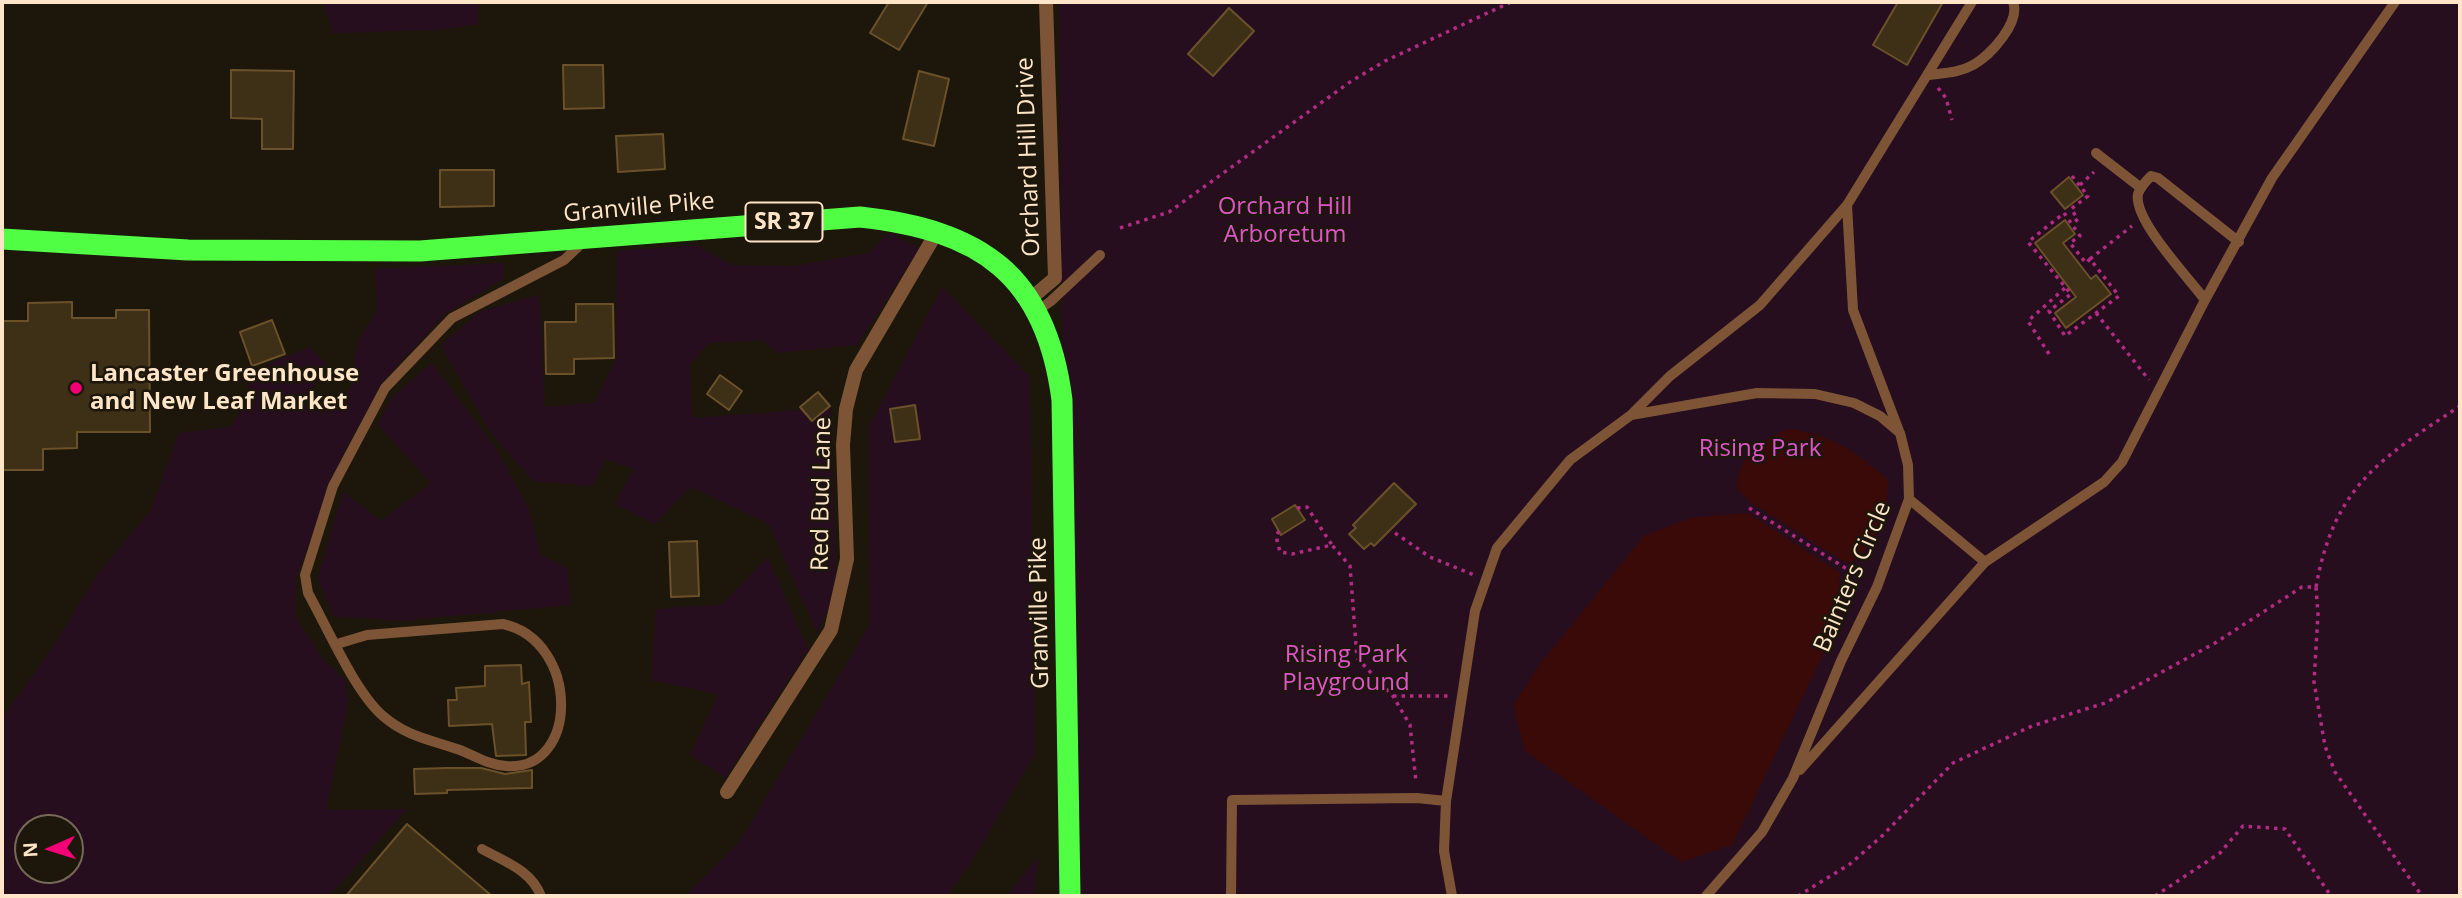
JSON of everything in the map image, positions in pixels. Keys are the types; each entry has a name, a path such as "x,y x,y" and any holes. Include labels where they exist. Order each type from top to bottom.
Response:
{"highway":[{"name":"Granville Pike","path":"2,239 188,250 420,251 585,240 860,216 908,222 938,230 988,256 1017,283 1033,306 1051,347 1062,400 1070,896"}],"street":[{"name":"Orchard Hill Drive","path":"1033,306 1055,278 1046,2"},
{"name":"Red Bud Lane","path":"727,792 831,630 847,559 843,445 846,409 853,380 856,370 938,230"}],"lane":[{"path":"1452,896 1444,851 1446,801 1475,611 1496,548 1570,460 1631,415 1670,376 1760,305 1847,205 1972,2"},
{"path":"1929,75 1957,72 1986,56 2013,17 2013,2"},
{"path":"1793,778 1985,562 2104,482 2122,462 2205,300 2272,178 2395,2"},
{"path":"2096,153 2141,188"},
{"path":"2205,300 2142,218 2138,195 2141,188 2151,176 2158,178 2239,242"},
{"name":"Bainters Circle","path":"1706,896 1762,832 1793,778 1841,661 1877,587 1909,499 1908,464 1900,433 1853,310 1847,205"},
{"path":"337,644 367,635 503,624 521,628 538,642 554,663 560,699 560,724 551,745 532,762 507,766 409,735 382,715 366,696 308,593 304,575 333,486 386,387 452,318 564,260 585,240"},
{"path":"1033,306 1051,301 1100,255"},
{"path":"1631,415 1757,393 1815,394 1854,403 1881,416 1900,433"},
{"path":"1909,499 1985,562"},
{"path":"1231,896 1232,800 1417,798 1446,801"},
{"path":"482,849 536,881 541,896"}],"path":[{"path":"1119,228 1169,212 1385,61 1511,2"},
{"path":"1946,98 1952,120"},
{"path":"2080,185 2106,161"},
{"path":"2072,176 2088,196 2071,209 2078,219 2072,224"},
{"path":"2091,259 2119,296 2066,336 2049,311 2071,294 2028,243 2064,213 2080,236 2070,243 2086,263 2142,218"},
{"path":"2049,355 2028,321 2065,288"},
{"path":"2096,313 2147,378 2161,390"},
{"path":"2422,896 2335,772 2325,746 2314,682 2318,614 2316,587 2320,562 2351,492 2386,456 2460,406"},
{"path":"1297,508 1307,507 1332,545 1350,566 1357,658 1393,696 1410,726 1417,798"},
{"path":"1749,508 1877,587"},
{"path":"1279,531 1276,536 1277,547 1285,554 1332,545"},
{"path":"1395,533 1430,557 1486,579"},
{"path":"1798,896 1858,857 1952,764 2032,726 2105,703 2214,643 2302,587 2316,587"},
{"path":"1393,696 1454,696"},
{"path":"2155,896 2220,853 2244,826 2285,829 2332,896"}],"green space":[{"path":"323,2 478,2 479,24 437,30 333,33"},
{"name":"Rising Park","path":"1059,2 2460,2 2460,896 1076,896 1062,304"},
{"path":"889,233 920,248 857,345 778,353 763,340 709,343 690,364 692,418 831,408 836,590 817,633 769,524 691,487 655,524 615,504 634,469 605,459 593,486 533,481 490,432 441,345 481,311 539,295 545,407 594,403 616,360 617,251 696,245 732,265 794,266 869,253"},
{"path":"504,263 503,279 444,315 384,380 343,454 296,578 295,616 323,659 347,682 345,693 349,699 326,810 407,809 329,896 2,896 2,719 54,645 99,572 151,510 179,433 230,427 250,397 247,373 310,347 330,368 300,402 322,413 350,390 358,340 377,312 375,269"},
{"path":"942,287 1030,377 1035,754 972,861 947,896 685,896 740,841 869,626 870,425"},
{"path":"432,363 497,450 528,507 541,555 568,568 570,605 399,621 333,616 318,578 343,492 381,521 431,483 378,425 392,397"},
{"path":"768,557 808,650 725,778 690,755 718,694 651,680 656,609 722,604"},
{"path":"1038,857 1034,896 1007,896"}],"shaded area":[{"path":"1790,429 1820,436 1843,446 1888,480 1886,506 1880,528 1859,556 1848,564 1750,502 1737,489 1740,469 1753,451 1771,437"},
{"path":"1748,513 1840,573 1837,625 1732,845 1681,862 1525,751 1513,706 1539,665 1644,536 1689,518"}],"building":[{"path":"889,2 928,2 899,50 870,33"},
{"path":"1898,2 1943,2 1907,65 1873,45"},
{"path":"1229,8 1254,31 1213,76 1188,54"},
{"path":"563,65 603,65 604,108 564,109"},
{"path":"231,70 294,71 293,149 262,149 262,119 231,118"},
{"path":"919,71 949,79 934,146 903,139"},
{"path":"663,134 665,169 618,172 616,136"},
{"path":"440,170 494,170 494,206 440,207"},
{"path":"2069,177 2083,195 2065,209 2051,192"},
{"path":"2065,220 2075,234 2063,243 2091,279 2096,275 2111,294 2066,328 2055,313 2076,297 2035,243"},
{"name":"Lancaster Greenhouse and New Leaf Market","path":"72,302 72,318 116,318 116,310 149,310 150,432 77,432 77,448 43,449 43,470 2,470 2,321 28,321 28,303"},
{"path":"576,304 613,304 614,358 574,359 574,374 546,374 545,322 576,322"},
{"path":"272,320 285,354 252,366 240,332"},
{"path":"720,375 742,391 729,410 707,394"},
{"path":"818,392 830,406 812,421 800,407"},
{"path":"915,405 920,439 895,442 890,409"},
{"path":"1394,483 1416,504 1374,546 1371,543 1364,549 1349,534 1356,528 1353,525"},
{"path":"1295,505 1305,520 1281,535 1272,519"},
{"path":"697,541 699,596 671,597 669,542"},
{"path":"521,665 522,684 529,682 531,722 525,722 526,755 496,756 492,724 449,726 448,700 457,700 456,688 485,686 485,666"},
{"path":"481,768 505,774 532,770 532,788 447,790 447,793 415,794 414,769"},
{"path":"407,824 492,896 346,896"}],"place":[{"name":"Lancaster Greenhouse and New Leaf Market","path":"76,388"}],"park label":[{"name":"Orchard Hill Arboretum","path":"1285,221"},
{"name":"Rising Park Playground","path":"1346,669"}]}
